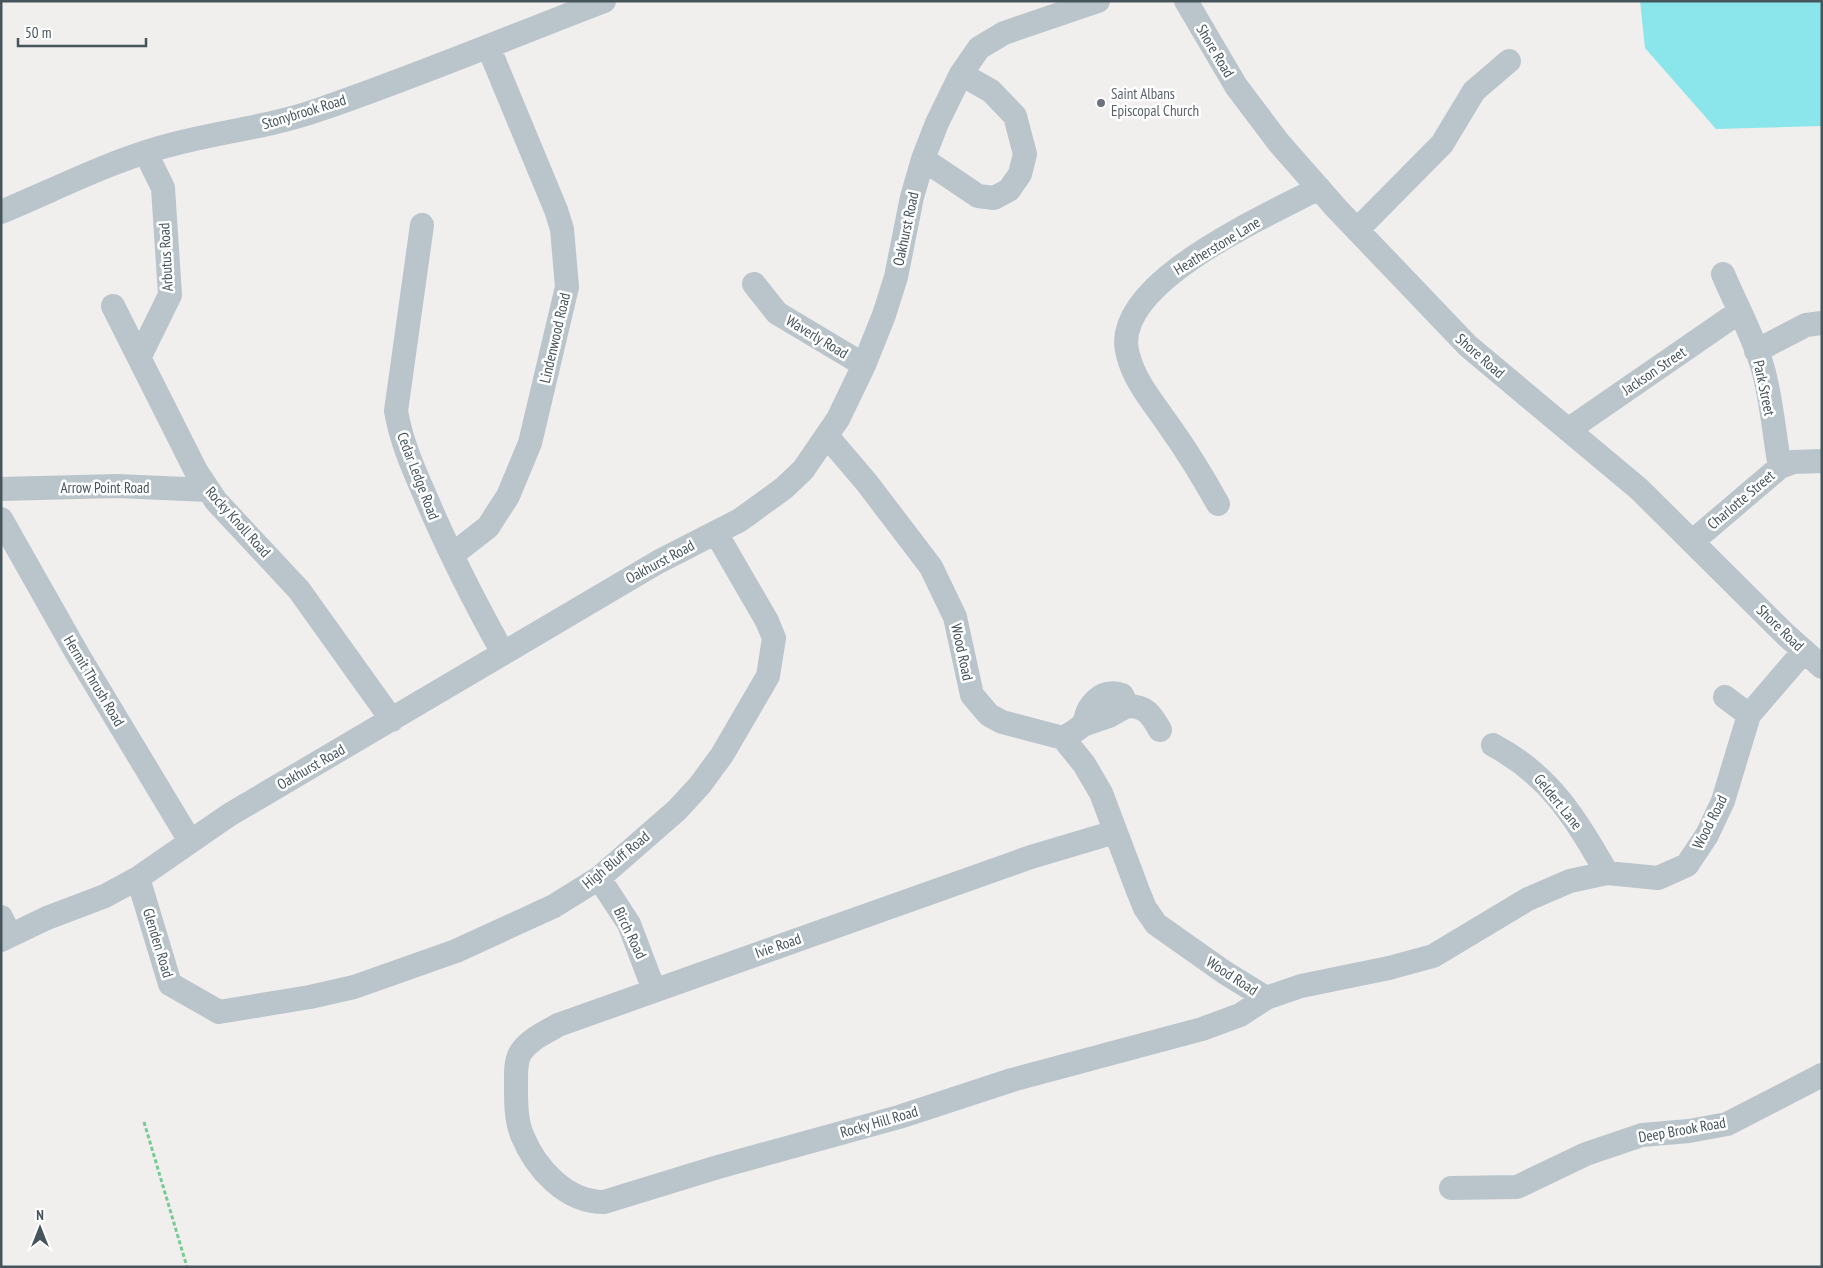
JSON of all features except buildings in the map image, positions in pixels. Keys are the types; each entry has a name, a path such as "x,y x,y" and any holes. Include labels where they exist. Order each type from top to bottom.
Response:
{"street":[{"name":"Stonybrook Road","path":"1,212 73,179 146,153 186,141 247,130 314,112 604,1"},
{"name":"Oakhurst Road","path":"4,931 105,896 138,878 230,815 658,562 740,520 784,488 803,470 827,436 848,402 864,365 884,315 896,277 912,197 923,159 937,123 961,74 979,48 1004,33 1098,1"},
{"name":"Shore Road","path":"1186,1 1207,40 1256,115 1357,230 1468,346 1639,489 1804,652 1822,667"},
{"name":"Lindenwood Road","path":"452,555 488,527 516,479 530,443 567,287 562,229 556,210 488,46"},
{"path":"1357,230 1442,144 1474,91 1509,61"},
{"path":"923,159 978,196 994,198 1009,190 1020,174 1025,154 1015,116 990,91 961,74"},
{"name":"Arbutus Road","path":"139,358 170,295 163,188 146,153"},
{"name":"Heatherstone Lane","path":"1218,504 1193,461 1137,378 1128,355 1125,337 1135,314 1156,285 1178,266 1319,188"},
{"name":"Cedar Ledge Road","path":"422,225 396,411 400,432 406,452 452,555 504,653"},
{"name":"Park Street","path":"1722,274 1763,368 1772,408 1772,427 1780,467"},
{"name":"Waverly Road","path":"754,284 777,313 864,365"},
{"name":"Rocky Knoll Road","path":"113,306 208,490 299,590 392,720"},
{"name":"Jackson Street","path":"1568,430 1739,312"},
{"path":"1756,351 1806,325 1822,322"},
{"name":"Wood Road","path":"827,436 867,483 931,567 955,617 972,695 989,714 1002,722 1063,738 1084,764 1101,793 1142,899 1156,924 1224,972 1266,998 1301,986 1389,968 1433,956 1528,899 1556,886 1607,873 1658,878 1687,865 1707,835 1723,801 1749,715 1804,652"},
{"name":"Charlotte Street","path":"1693,541 1780,467 1793,462 1822,461"},
{"name":"Arrow Point Road","path":"1,489 117,486 208,490"},
{"name":"Hermit Thrush Road","path":"1,519 78,655 190,841"},
{"name":"High Bluff Road","path":"219,1012 310,997 388,976 456,951 554,906 599,878 677,810 700,785 722,755 768,676 774,638 767,620 716,533"},
{"path":"1063,738 1083,725 1088,710 1106,693 1114,692 1122,695 1127,706 1142,707 1148,711 1160,730"},
{"path":"1725,698 1749,715"},
{"name":"Geldert Lane","path":"1493,745 1544,780 1576,821 1607,873"},
{"name":"Ivie Road","path":"520,1128 517,1114 517,1064 520,1053 528,1044 558,1025 1030,857 1115,832"},
{"name":"Glenden Road","path":"138,878 170,984 219,1012"},
{"name":"Birch Road","path":"599,878 629,924 654,990"},
{"name":"Rocky Hill Road","path":"520,1128 531,1153 558,1185 576,1197 590,1202 604,1202 727,1164 899,1117 1012,1080 1202,1029 1240,1015 1266,998"},
{"name":"Deep Brook Road","path":"1451,1188 1517,1187 1586,1154 1642,1135 1690,1131 1727,1124 1822,1075"}],"path":[{"path":"144,1122 187,1267"}],"water":[{"path":"1640,1 1822,1 1822,126 1716,129 1645,48"}],"place":[{"name":"Saint Albans Episcopal Church","path":"1101,103"}]}
